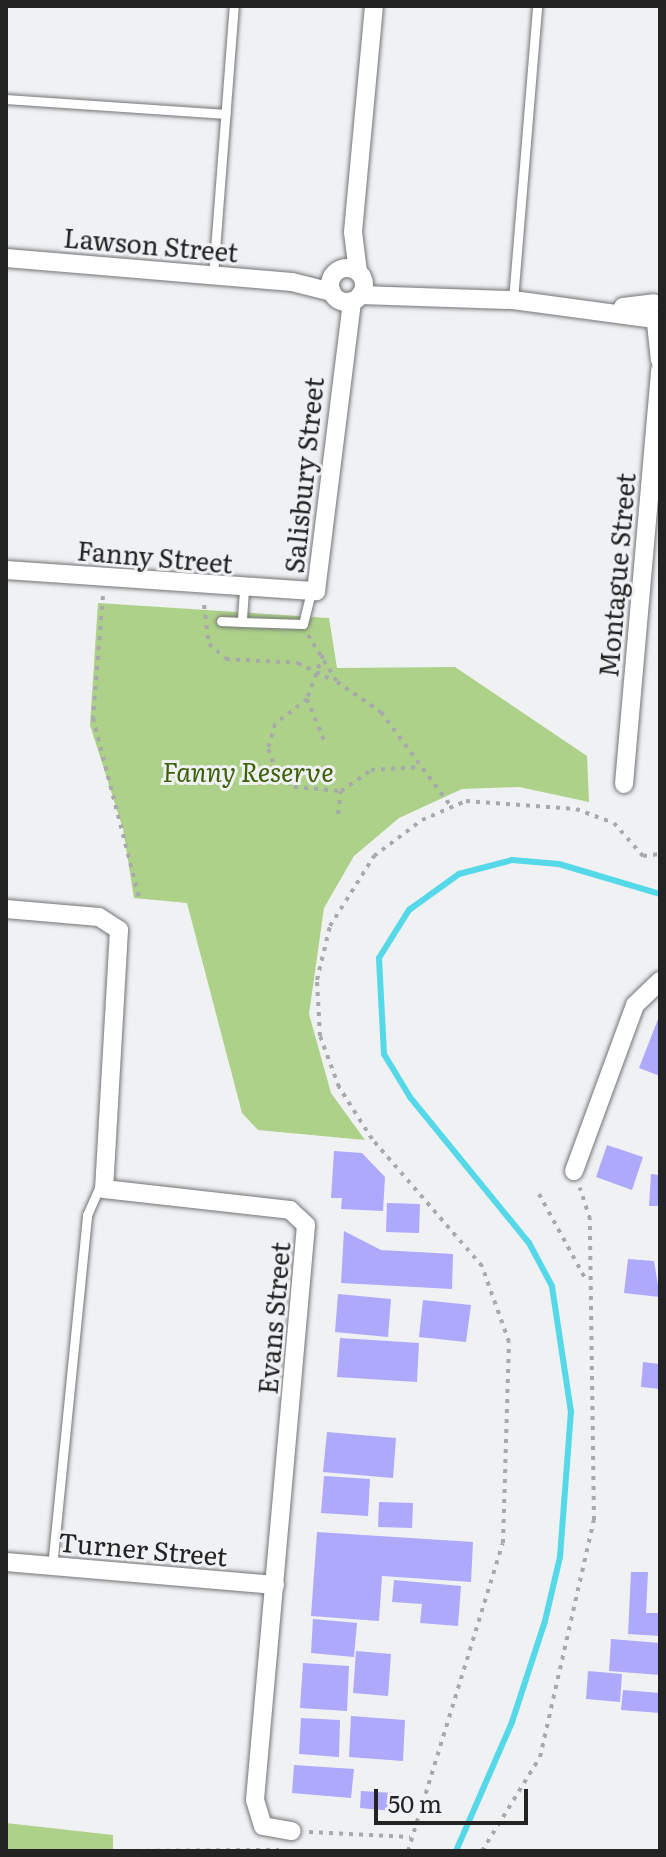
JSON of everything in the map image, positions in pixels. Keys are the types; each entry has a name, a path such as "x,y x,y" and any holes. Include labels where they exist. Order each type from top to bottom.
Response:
{"street":[{"name":"Salisbury Street","path":"304,594 318,587 374,6"},
{"name":"Lawson Street","path":"6,258 657,314"},
{"path":"657,314 660,360"},
{"name":"Montague Street","path":"624,784 660,370"},
{"name":"Fanny Street","path":"6,570 304,594"},
{"path":"6,909 99,917 119,930 101,1183"},
{"path":"574,1171 635,1005 660,981"},
{"name":"Evans Street","path":"101,1183 118,1195 290,1210 303,1218 255,1815 271,1830 292,1831"},
{"name":"Turner Street","path":"6,1562 275,1585"}],"lane":[{"path":"213,276 234,6"},
{"path":"513,300 537,6"},
{"path":"6,99 225,114"},
{"path":"242,622 244,590"},
{"path":"221,621 298,626 307,621 304,594"},
{"path":"52,1567 87,1215 101,1183"}],"path":[{"path":"104,577 93,718 140,901"},
{"path":"204,605 209,644 226,659 314,670 381,712 450,805"},
{"path":"298,626 323,654 337,682"},
{"path":"323,654 314,670 307,699 326,745"},
{"path":"307,699 275,724 270,765 305,792 341,791 371,770 421,767"},
{"path":"338,814 341,791"},
{"path":"408,1851 503,1543 509,1342 482,1266 372,1139 339,1087 320,1036 317,980 335,910 354,879 397,835 450,805 541,801 614,823 643,856 660,854"},
{"path":"482,1851 540,1757 576,1622 594,1520 588,1284 590,1219 574,1171"},
{"path":"539,1194 588,1284"},
{"path":"126,1851 295,1850 292,1831 410,1837"}],"green space":[{"name":"Fanny Reserve","path":"98,603 329,618 337,668 455,667 587,756 589,802 519,787 462,789 399,818 354,856 324,908 309,1014 331,1093 365,1140 258,1130 242,1113 187,903 134,898 123,829 90,725"},
{"path":"6,1823 113,1835 113,1851 6,1851"}],"building":[{"path":"660,1014 660,1076 639,1068"},
{"path":"607,1145 643,1157 632,1190 596,1177"},
{"path":"334,1151 362,1153 385,1177 383,1211 341,1209 342,1198 331,1198"},
{"path":"651,1174 660,1175 660,1206 649,1206"},
{"path":"387,1203 420,1204 419,1233 386,1232"},
{"path":"344,1231 381,1250 453,1254 452,1289 341,1283"},
{"path":"628,1259 654,1261 660,1297 624,1293"},
{"path":"338,1294 391,1299 388,1337 335,1332"},
{"path":"423,1300 471,1305 466,1342 419,1337"},
{"path":"340,1338 419,1343 417,1382 337,1377"},
{"path":"643,1362 660,1364 660,1389 641,1387"},
{"path":"327,1432 396,1438 393,1478 323,1472"},
{"path":"324,1476 370,1479 368,1516 321,1513"},
{"path":"379,1502 413,1503 412,1528 378,1527"},
{"path":"317,1532 473,1542 471,1582 382,1576 379,1621 311,1616"},
{"path":"631,1572 648,1572 646,1613 660,1613 660,1636 628,1634"},
{"path":"394,1580 461,1586 458,1626 420,1623 422,1604 392,1602"},
{"path":"313,1619 357,1623 354,1657 311,1653"},
{"path":"611,1639 660,1643 660,1675 609,1671"},
{"path":"356,1651 391,1654 388,1696 353,1693"},
{"path":"303,1663 349,1666 347,1711 300,1708"},
{"path":"588,1671 622,1674 620,1702 586,1699"},
{"path":"623,1690 660,1693 660,1713 621,1710"},
{"path":"351,1716 405,1720 403,1761 349,1757"},
{"path":"301,1718 340,1720 339,1757 299,1754"},
{"path":"294,1765 354,1769 351,1798 292,1793"},
{"path":"361,1791 393,1793 392,1811 360,1808"}],"waterway":[{"path":"456,1851 512,1722 545,1621 560,1557 571,1412 552,1286 529,1243 410,1097 384,1054 379,958 409,910 459,874 512,860 559,864 660,894"}]}
